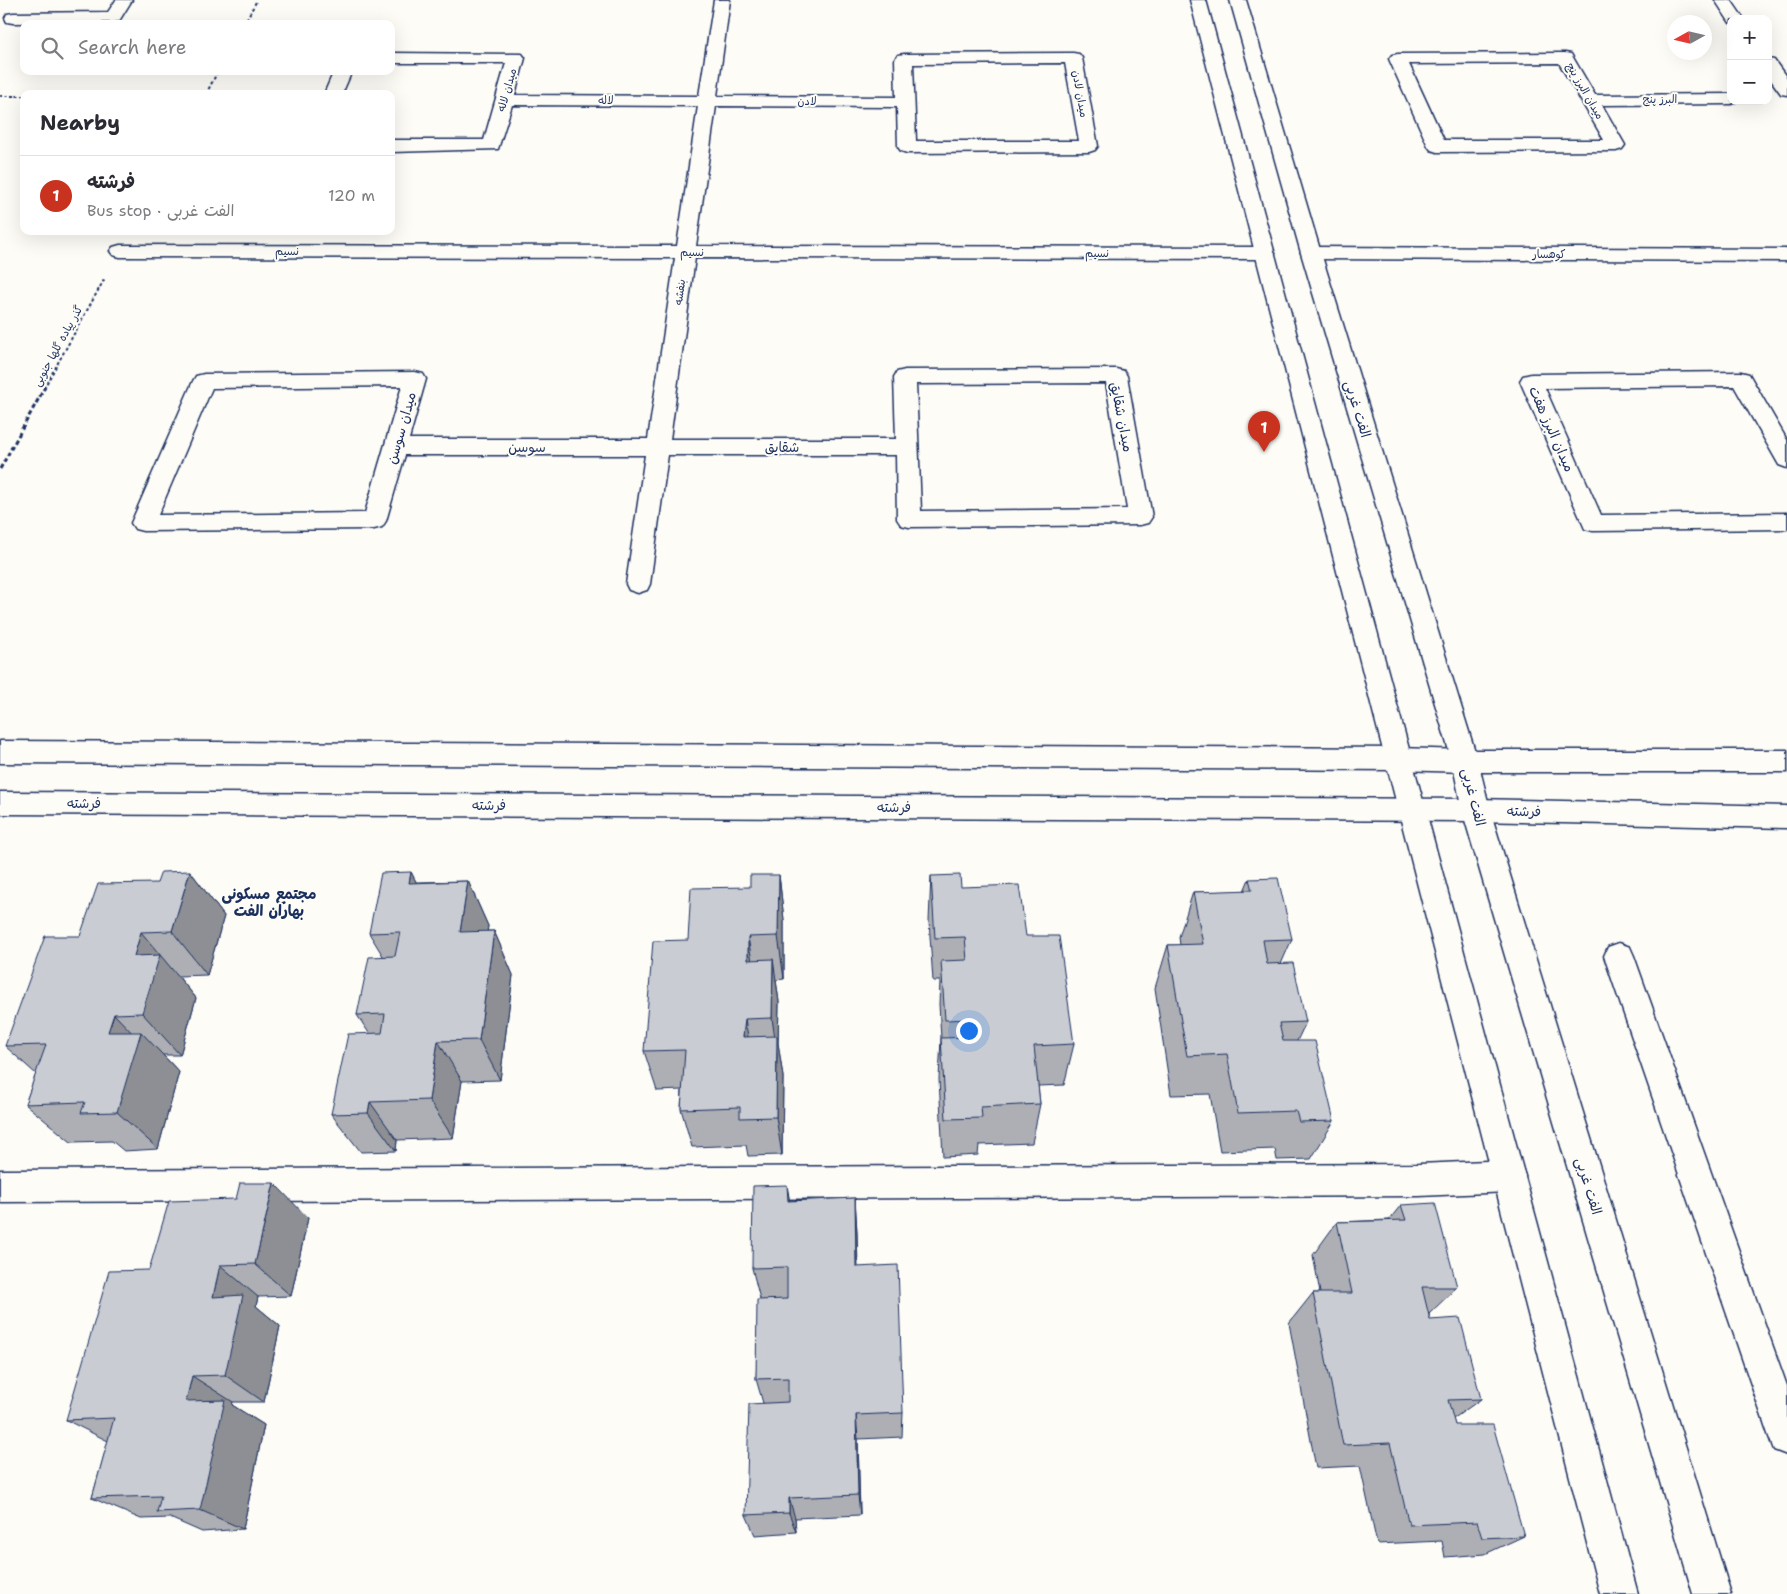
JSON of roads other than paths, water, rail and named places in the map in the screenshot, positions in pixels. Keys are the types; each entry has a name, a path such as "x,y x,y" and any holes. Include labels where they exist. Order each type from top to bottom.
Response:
{"street":[{"path":"25,0 12,18 113,17 124,0"},
{"name":"بنفشه","path":"638,584 722,0"},
{"path":"1198,0 1619,1594"},
{"name":"الفت غربی","path":"1238,0 1310,253 1465,761 1476,810 1712,1594"},
{"path":"1722,0 1733,15"},
{"name":"میدان لاله","path":"395,58 516,58 492,145 395,146"},
{"name":"میدان لادن","path":"1073,58 1089,146 907,147 905,102 904,59 1073,58"},
{"name":"میدان البرز پنج","path":"1566,58 1590,100 1616,145 1437,146 1398,59 1566,58"},
{"path":"1772,69 1787,90"},
{"path":"335,90 341,75"},
{"name":"البرز پنج","path":"1590,100 1727,99"},
{"path":"1772,99 1787,99"},
{"name":"لاله","path":"504,100 708,101"},
{"name":"لادن","path":"708,101 905,102"},
{"name":"نسیم","path":"120,251 1265,253"},
{"name":"کوهسار","path":"1310,253 1787,254"},
{"name":"میدان شقایق","path":"1116,376 1140,517 909,519 907,446 905,377 1116,376"},
{"name":"میدان سوسن","path":"415,379 396,447 374,521 143,523 204,381 415,379"},
{"name":"میدان البرز هفت","path":"1784,451 1741,379 1531,381 1593,523 1787,521"},
{"name":"شقایق","path":"658,447 907,446"},
{"name":"سوسن","path":"396,447 658,447"},
{"path":"0,752 1398,759 1465,761 1787,760"},
{"name":"فرشته","path":"0,803 1476,810 1787,818"},
{"path":"1619,956 1787,1437"},
{"path":"0,1186 1419,1180 1509,1176"}],"place":[{"name":"فرشته","path":"1264,452"}],"district":[{"name":"مجتمع مسکونی بهاران الفت","path":"269,902"}]}
